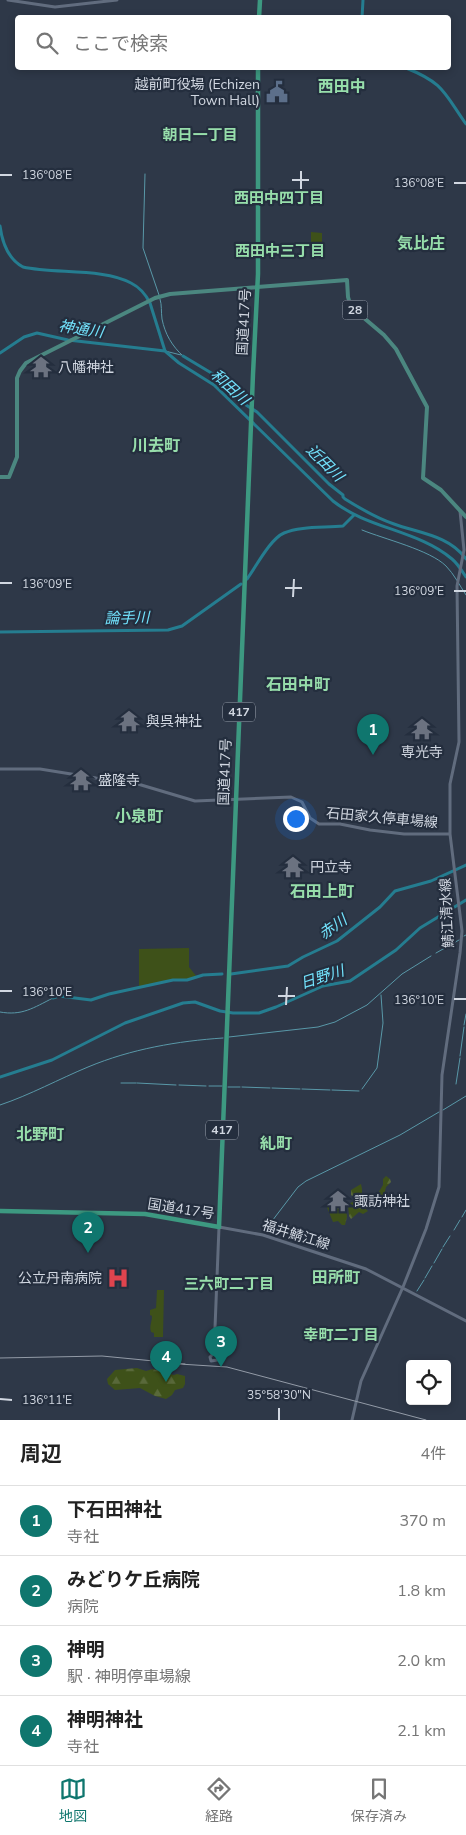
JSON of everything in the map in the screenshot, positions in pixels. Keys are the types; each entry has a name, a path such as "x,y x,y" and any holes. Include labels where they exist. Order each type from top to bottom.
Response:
{"highway":[{"path":"259,15 260,0"},
{"name":"国道417号","path":"0,1211 145,1214 219,1227 257,287 258,70"}],"main road":[{"path":"8,0 55,7 117,0"},
{"name":"28","path":"0,477 8,477 17,457 17,381 20,371 26,363 145,302 170,294 347,280 347,294 351,306 384,335 396,349 427,407 423,478 441,490 466,516"},
{"name":"鯖江清水線","path":"352,1420 361,1381 403,1287 426,1229 439,1186 442,1075 460,953 461,925 450,834 450,784 459,742 457,586 464,551 460,510"},
{"name":"石田家久停車場線","path":"0,769 40,769 96,778 121,779 195,802 291,797 303,803 310,818 319,824 340,824 404,834 450,834"},
{"path":"214,1353 219,1227"},
{"name":"福井鯖江線","path":"219,1227 263,1235 352,1263 403,1287 466,1321"}],"green space":[{"path":"311,232 322,233 322,253 311,253"},
{"path":"189,948 189,967 197,977 181,980 173,979 139,987 139,949"},
{"path":"386,1176 391,1182 386,1187 382,1203 379,1203 374,1200"},
{"path":"361,1184 365,1208 368,1211 363,1214 359,1212 351,1219 348,1204 355,1201 355,1198 351,1195 351,1190"},
{"path":"333,1198 335,1202 338,1203 339,1200 342,1204 345,1200 347,1217 345,1225 338,1221 333,1222 326,1205"},
{"path":"157,1290 164,1290 163,1337 154,1337 154,1333 150,1330 152,1316 150,1315 150,1310 156,1308"},
{"path":"137,1368 146,1371 153,1369 185,1376 185,1384 183,1388 175,1390 166,1399 155,1396 140,1388 115,1390 108,1384 107,1379 115,1370"}],"waterway":[{"path":"362,15 363,0"},
{"path":"411,70 436,84 466,124"},
{"path":"145,174 143,248 159,295"},
{"name":"和田川","path":"0,226 2,238 7,249 13,259 23,267 107,275 120,278 137,287 150,303 165,351 179,363 214,385 333,501 362,518 409,535 439,549 454,561 466,577"},
{"path":"160,299 162,319 167,335 175,348 183,356"},
{"name":"神通川","path":"0,353 24,337 37,333 68,340 165,351"},
{"name":"和田川","path":"165,351 181,355"},
{"name":"近田川","path":"183,356 218,377 246,405 257,412 345,499 381,519 442,540 459,551 466,559"},
{"name":"論手川","path":"247,579 269,547 284,533 305,528 343,526 354,515"},
{"path":"362,530 418,550 439,560 452,573 466,595"},
{"name":"論手川","path":"0,632 168,630 182,626 241,584"},
{"name":"赤川","path":"231,974 288,966 337,941 380,907 395,891 431,881 466,865"},
{"name":"日野川","path":"0,1077 52,1060 125,1023 183,1003 195,1002 220,1011 233,1013 259,1013 323,986 350,981 396,950 420,928 466,900"},
{"path":"436,953 459,940"},
{"path":"229,1037 318,1027 335,1022 367,1005 402,974 431,956"},
{"name":"赤川","path":"53,998 59,996 91,1000 109,994 173,980 187,980 203,975 222,974"},
{"path":"362,1089 377,1068 383,1023 381,995"},
{"path":"0,1012 21,1012 53,998"},
{"path":"464,1025 466,1014"},
{"path":"460,1056 464,1027"},
{"path":"0,1105 88,1067 121,1055 189,1041 223,1038"},
{"path":"456,1084 460,1058"},
{"path":"121,1083 136,1083"},
{"path":"137,1083 176,1085"},
{"path":"179,1085 206,1086"},
{"path":"209,1086 222,1086"},
{"path":"228,1087 240,1087"},
{"path":"242,1087 270,1088"},
{"path":"272,1088 300,1089"},
{"path":"302,1089 330,1090"},
{"path":"332,1090 359,1091"},
{"path":"443,1110 466,1096"},
{"path":"269,1225 298,1187 306,1181 400,1135 439,1112"},
{"path":"462,1217 466,1210"},
{"path":"454,1230 460,1220"},
{"path":"443,1247 450,1236"},
{"path":"434,1263 442,1249"},
{"path":"425,1278 432,1266"},
{"path":"417,1291 424,1280"}],"tram line":[{"path":"0,1358 102,1356 185,1364"},
{"path":"179,1364 227,1367 426,1420"}],"place":[{"name":"越前町役場 (Echizen Town Hall)","path":"277,92"},
{"name":"八幡神社","path":"41,367"},
{"name":"與呉神社","path":"129,721"},
{"name":"専光寺","path":"422,729"},
{"name":"下石田神社","path":"373,755"},
{"name":"盛隆寺","path":"81,780"},
{"name":"円立寺","path":"293,867"},
{"name":"諏訪神社","path":"338,1201"},
{"name":"みどりケ丘病院","path":"88,1253"},
{"name":"公立丹南病院","path":"118,1278"},
{"name":"神明","path":"221,1367"},
{"name":"神明神社","path":"166,1382"}],"district":[{"name":"西田中","path":"342,87"},
{"name":"朝日一丁目","path":"200,135"},
{"name":"西田中四丁目","path":"279,198"},
{"name":"気比庄","path":"421,244"},
{"name":"西田中三丁目","path":"280,251"},
{"name":"川去町","path":"156,446"},
{"name":"石田中町","path":"298,685"},
{"name":"小泉町","path":"139,817"},
{"name":"石田上町","path":"322,892"},
{"name":"北野町","path":"40,1135"},
{"name":"糺町","path":"276,1144"},
{"name":"田所町","path":"336,1278"},
{"name":"三六町二丁目","path":"229,1284"},
{"name":"幸町二丁目","path":"341,1335"}]}
